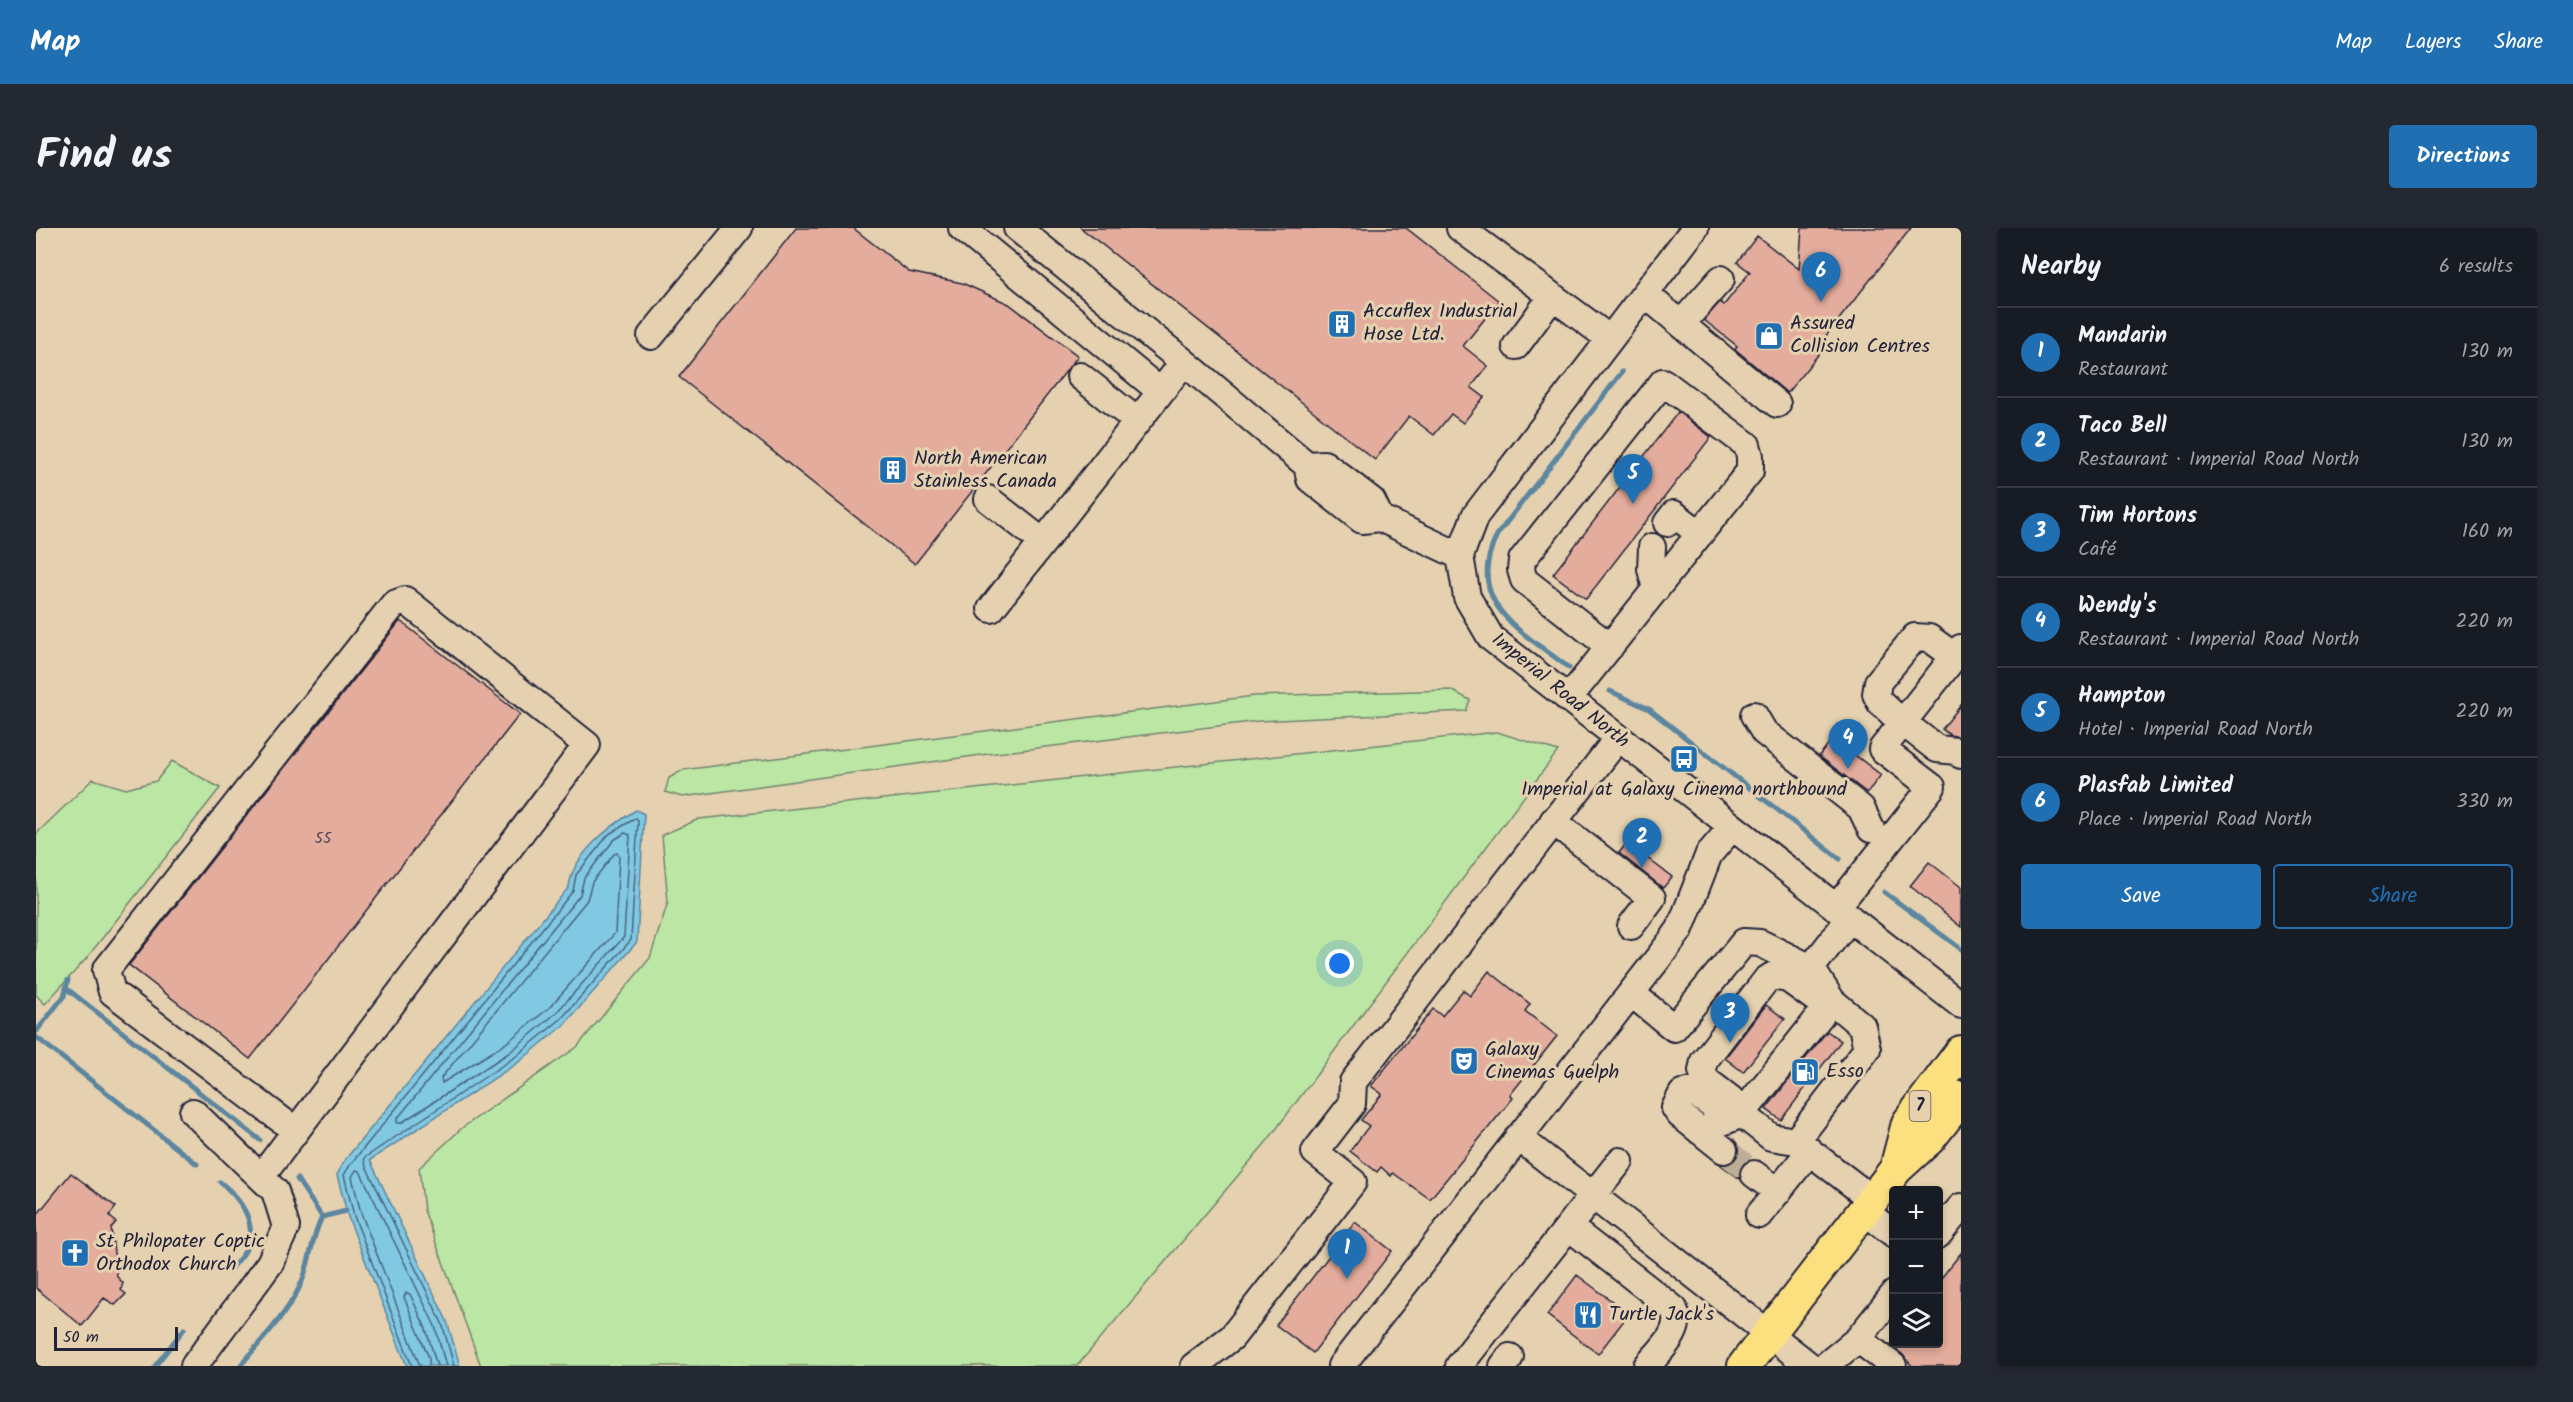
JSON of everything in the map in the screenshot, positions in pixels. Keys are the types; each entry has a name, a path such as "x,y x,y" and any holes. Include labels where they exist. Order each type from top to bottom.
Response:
{"main road":[{"name":"7","path":"1896,1169 1908,1123 1961,1052"},
{"name":"7","path":"1744,1366 1896,1169 1929,1139 1961,1098"}],"street":[{"path":"651,336 739,228"},
{"path":"962,228 1160,391"},
{"path":"1017,228 1307,465 1310,479 1362,520 1380,518 1460,556 1475,516 1695,228"},
{"path":"1460,228 1610,339"},
{"path":"1681,324 1720,279"},
{"path":"1645,294 1777,404"},
{"path":"1516,346 1552,297"},
{"path":"991,609 1184,363"},
{"path":"1080,376 1137,420"},
{"path":"1569,699 1750,471 1747,445 1664,382 1522,560 1521,570 1524,580 1610,647"},
{"path":"988,499 1043,542"},
{"path":"1667,523 1674,514 1700,534"},
{"path":"1652,547 1652,569 1656,589"},
{"name":"Imperial Road North","path":"1460,556 1467,597 1491,638 1961,1005"},
{"path":"261,1177 296,1131 587,745 405,600 393,604 106,970 112,992 296,1131"},
{"path":"1812,968 1843,913 1932,787 1882,749 1903,722 1958,652 1929,638 1915,637 1878,682 1876,694 1880,702 1903,722 1937,749 1956,751 1961,755"},
{"path":"1754,714 1764,732 1861,808 1871,829"},
{"path":"1194,1366 1232,1337 1353,1182 1315,1152 1352,1104 1353,1082 1618,738"},
{"path":"1553,821 1652,898 1631,926"},
{"path":"1341,1366 1680,929 1710,854 1732,827"},
{"path":"1631,993 1674,1028 1744,942 1760,943 1812,968 1829,1004"},
{"path":"1739,1114 1707,1080 1702,1071 1704,1061 1766,980 1772,976 1788,979 1862,1026 1867,1049 1803,1146 1778,1192 1759,1215"},
{"path":"1700,1131 1739,1114 1829,1004"},
{"path":"1724,1150 1679,1114 1675,1108 1682,1094 1691,1091 1699,1094 1739,1114 1771,1137 1803,1146 1868,1205 1889,1229"},
{"path":"193,1112 275,1191 286,1227 270,1263 194,1366"},
{"path":"1518,1137 1810,1366"},
{"path":"1459,1366 1620,1161"},
{"path":"1754,1174 1778,1192"},
{"path":"1943,1229 1961,1206"},
{"path":"1569,1227 1674,1309 1678,1323 1674,1332 1647,1366"},
{"path":"1825,1366 1858,1339 1889,1299"},
{"path":"1858,1339 1893,1366"}],"green space":[{"path":"1451,690 1470,700 1466,711 1259,721 988,754 682,797 665,792 669,778 683,770 1254,696"},
{"path":"1497,732 1558,751 1268,1140 1077,1366 481,1366 424,1210 419,1168 462,1128 577,1047 650,958 668,902 662,835 699,819"},
{"path":"172,761 220,788 86,959 45,1004 36,995 36,834 93,779 126,789 156,781"}],"water":[{"path":"636,810 644,814 637,942 565,1024 519,1062 370,1160 447,1321 460,1366 407,1366 348,1217 337,1175 344,1161 569,887 577,864 594,842"}],"building":[{"name":"North American Stainless Canada","path":"796,228 853,228 909,272 962,283 1009,304 1078,356 915,564 679,377"},
{"name":"Accuflex Industrial Hose Ltd.","path":"1081,228 1406,228 1499,301 1463,346 1488,366 1471,387 1484,397 1463,423 1451,414 1434,435 1409,416 1375,460"},
{"path":"1802,228 1911,228 1818,346 1822,350 1787,393 1735,349 1737,346 1704,320 1720,302 1724,305 1750,272 1737,262 1757,236 1799,269"},
{"path":"1678,412 1711,437 1586,599 1553,574"},
{"path":"400,621 520,714 250,1059 129,965"},
{"path":"1961,705 1961,737 1950,735 1942,729"},
{"path":"1833,738 1881,775 1867,793 1819,756"},
{"path":"1627,843 1672,877 1663,888 1619,853"},
{"path":"1929,862 1961,887 1961,927 1910,886"},
{"name":"Galaxy Cinemas Guelph","path":"1489,971 1530,1004 1525,1011 1557,1036 1510,1095 1513,1098 1430,1199 1393,1173 1391,1176 1381,1167 1377,1172 1350,1151 1369,1126 1361,1120 1382,1094 1371,1086 1433,1009 1442,1016 1463,990 1470,996"},
{"path":"1766,1005 1785,1019 1743,1072 1725,1058"},
{"path":"1827,1031 1841,1041 1781,1120 1766,1109"},
{"path":"1739,1152 1749,1160 1742,1166 1740,1179 1721,1165 1730,1164"},
{"name":"St Philopater Coptic Orthodox Church","path":"71,1173 116,1207 109,1216 116,1222 111,1228 117,1277 123,1283 121,1290 126,1294 115,1305 104,1298 82,1326 36,1288 36,1216"},
{"path":"1355,1222 1392,1251 1313,1353 1276,1325"},
{"path":"1961,1253 1961,1366 1912,1366 1894,1348 1943,1348 1943,1276"},
{"name":"Turtle Jack's","path":"1577,1275 1629,1314 1598,1354 1547,1315"}],"waterway":[{"path":"1569,668 1517,628 1503,614 1492,598 1487,580 1488,559 1497,535 1622,372"},
{"path":"1610,691 1649,709 1840,859"},
{"path":"1884,892 1961,949"},
{"path":"36,1032 64,996 68,980"},
{"path":"66,988 260,1140"},
{"path":"36,1037 197,1164"},
{"path":"240,1366 283,1314 298,1291 306,1271 322,1217 297,1179"},
{"path":"220,1182 241,1204 249,1222 249,1241 240,1259 230,1270"},
{"path":"322,1217 346,1211"},
{"path":"155,1366 184,1329"}],"tunnel":[{"path":"1724,1150 1754,1174"}],"place":[{"name":"Plasfab Limited","path":"1821,302"},
{"name":"Accuflex Industrial Hose Ltd.","path":"1342,324"},
{"name":"Assured Collision Centres","path":"1769,336"},
{"name":"North American Stainless Canada","path":"893,470"},
{"name":"Hampton","path":"1633,504"},
{"name":"Imperial at Galaxy Cinema northbound","path":"1684,759"},
{"name":"Wendy's","path":"1848,769"},
{"name":"Taco Bell","path":"1642,868"},
{"name":"Tim Hortons","path":"1730,1043"},
{"name":"Galaxy Cinemas Guelph","path":"1464,1061"},
{"name":"Esso","path":"1805,1072"},
{"name":"St Philopater Coptic Orthodox Church","path":"75,1253"},
{"name":"Mandarin","path":"1347,1279"},
{"name":"Turtle Jack's","path":"1588,1315"}]}
